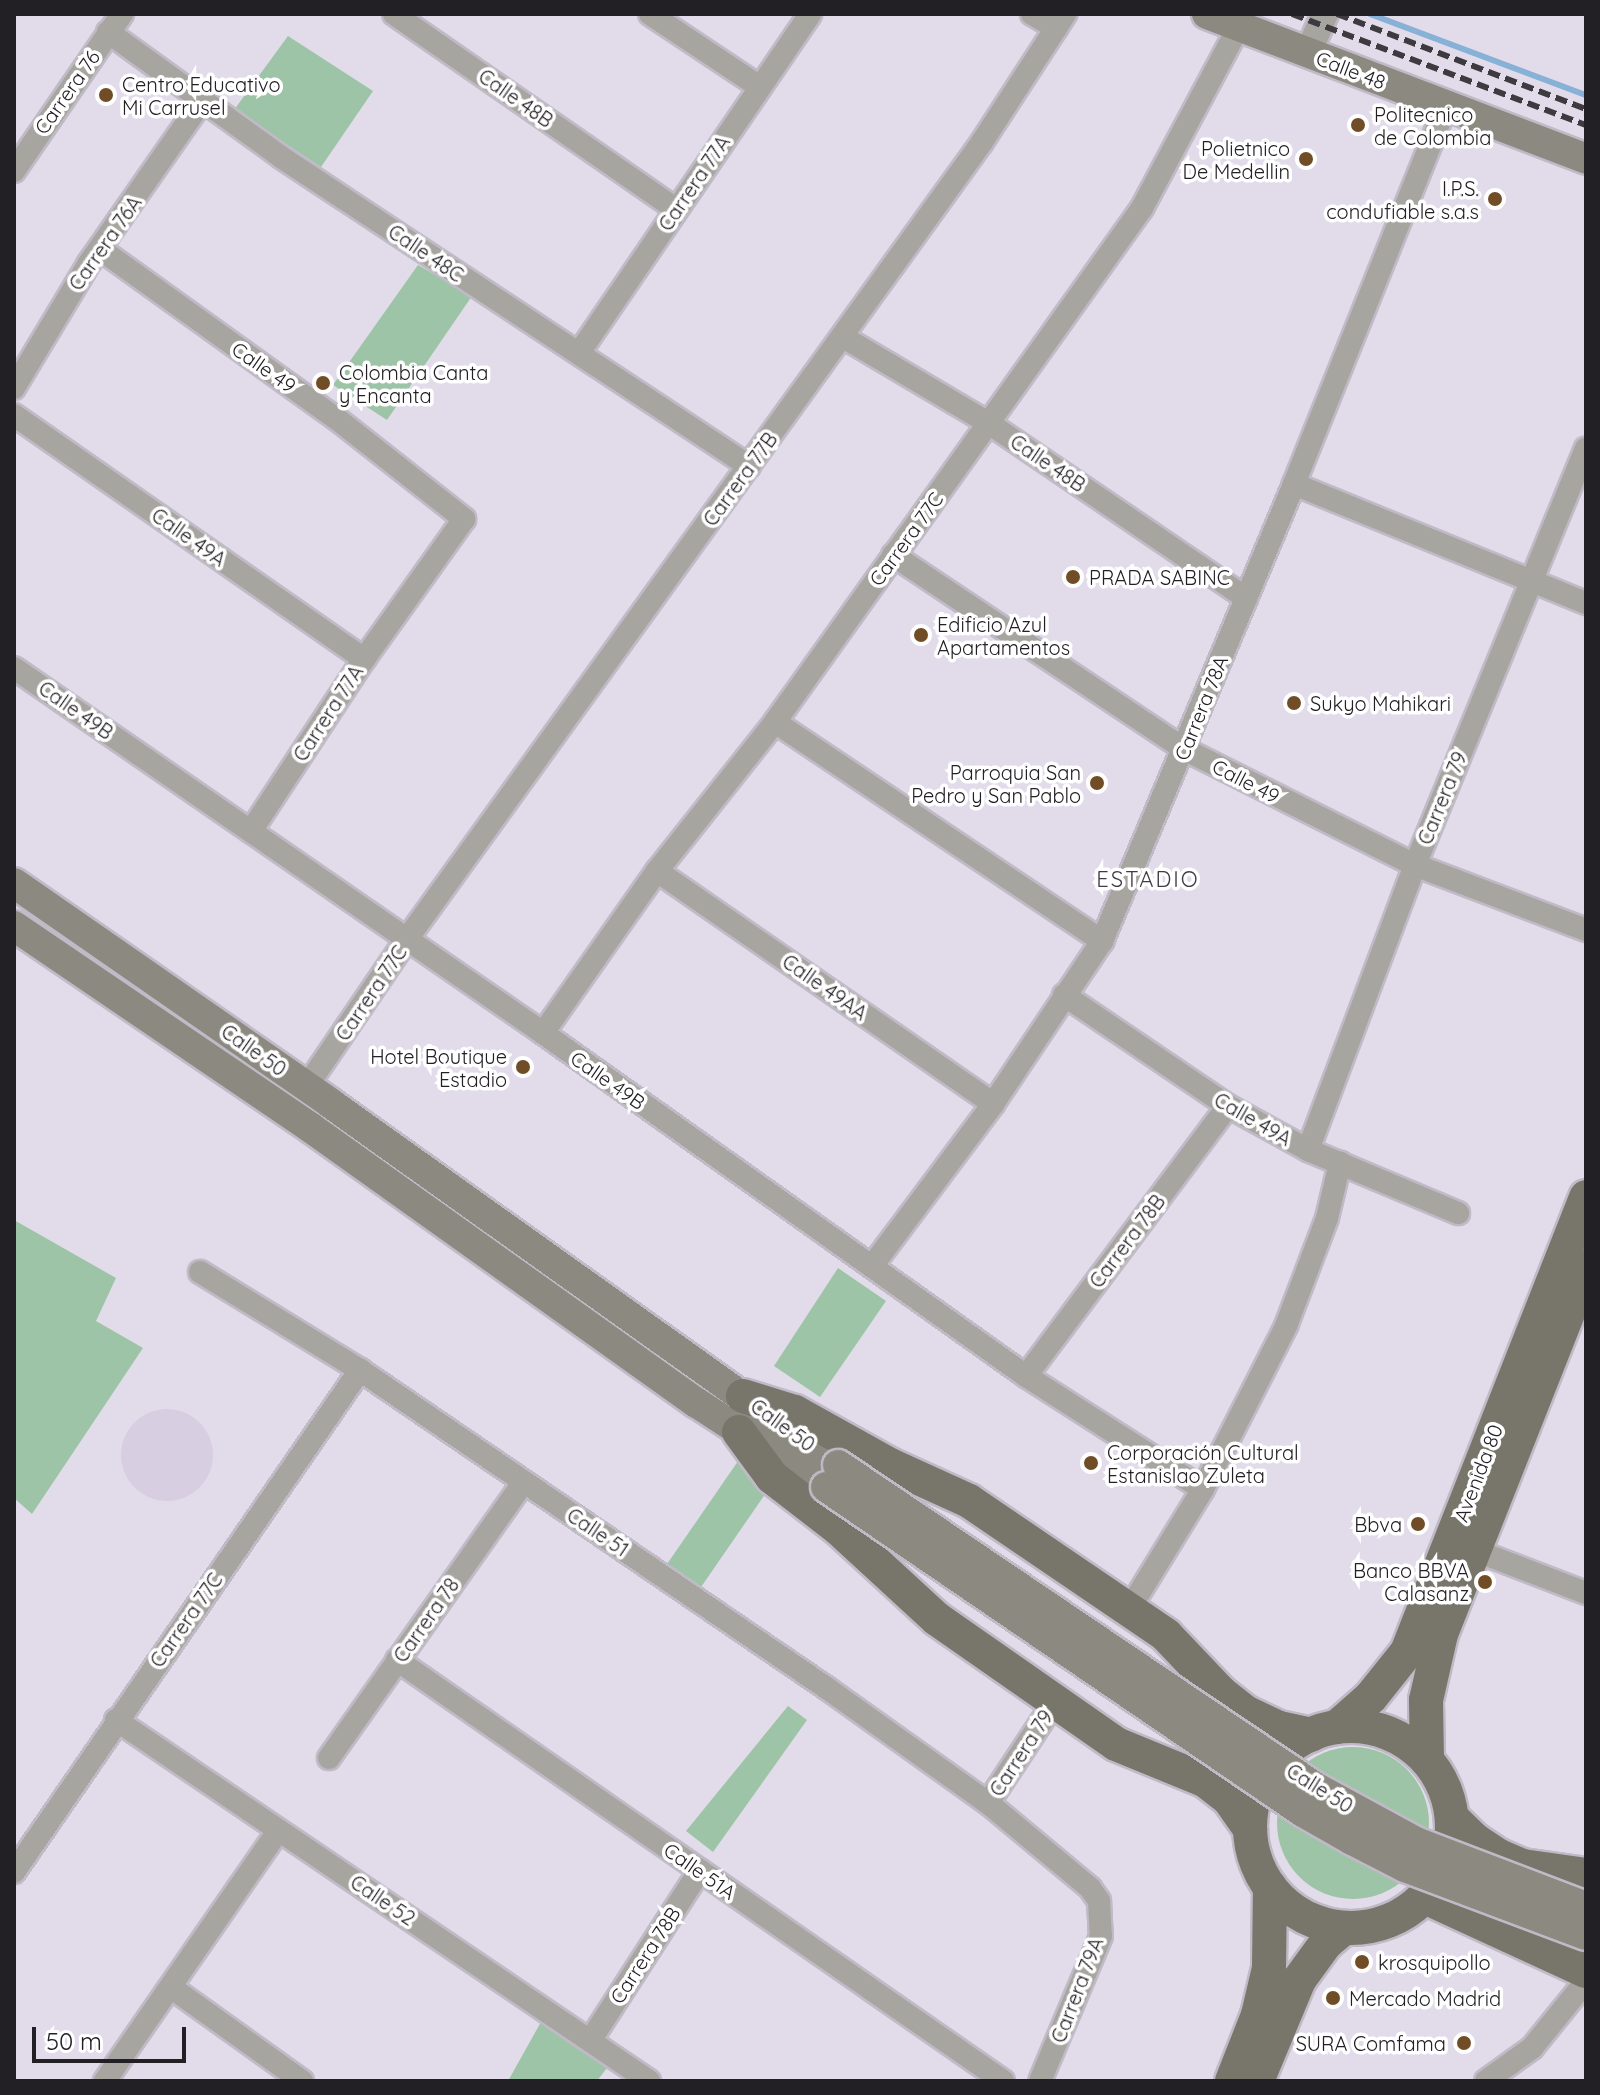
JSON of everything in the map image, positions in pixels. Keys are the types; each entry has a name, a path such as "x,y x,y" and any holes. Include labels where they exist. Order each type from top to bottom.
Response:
{"main road":[{"name":"Calle 48","path":"1207,14 1586,159"},
{"name":"Calle 50","path":"14,883 307,1086 743,1396 832,1476 1303,1812 1405,1867 1586,1935"},
{"name":"Calle 50","path":"14,926 311,1128 739,1432 832,1476 1315,1787 1416,1842 1586,1907"},
{"name":"Avenida 80","path":"1324,1731 1394,1672 1407,1652 1586,1197"},
{"name":"Avenida 80","path":"1427,1760 1424,1726 1430,1677 1441,1634 1586,1267"},
{"path":"739,1432 772,1477 838,1528 937,1619 1116,1744 1206,1781 1229,1799 1250,1829 1259,1869 1270,1887 1290,1908 1316,1922 1344,1928 1388,1922 1425,1897 1446,1860 1452,1818 1439,1777 1427,1760 1386,1733 1362,1727 1324,1731 1279,1728 1247,1713 1221,1693 1166,1635 950,1490 890,1465 795,1412 743,1396"},
{"path":"1250,1829 1257,1790 1278,1757 1324,1731"},
{"path":"1452,1818 1475,1840 1499,1856 1523,1866 1586,1875"},
{"path":"1232,2081 1258,2015 1269,1968 1270,1887"},
{"path":"1425,1897 1586,1971"},
{"path":"1257,2081 1299,1980 1326,1943 1344,1928"}],"street":[{"name":"Calle 48B","path":"394,14 676,209"},
{"path":"650,14 760,87"},
{"name":"Carrera 77A","path":"579,353 810,14"},
{"path":"1032,14 1060,21"},
{"path":"1308,53 1325,14"},
{"name":"Carrera 77B","path":"407,939 982,142 1060,21"},
{"name":"Calle 48C","path":"115,23 202,101 749,466"},
{"name":"Carrera 76","path":"14,171 22,141 115,23"},
{"name":"Carrera 77C","path":"543,1033 657,871 775,722 1142,208 1239,26"},
{"name":"Carrera 76A","path":"14,388 47,329 202,101"},
{"name":"Carrera 78A","path":"872,1266 993,1104 1102,941 1294,484 1446,106"},
{"name":"Calle 49","path":"100,249 337,419 464,519"},
{"name":"Calle 48B","path":"843,337 990,424 1246,598"},
{"name":"Calle 49A","path":"14,415 364,659"},
{"name":"Carrera 79","path":"1308,1150 1415,865 1586,449"},
{"path":"1294,484 1586,603"},
{"name":"Carrera 77A","path":"251,831 364,659 464,519"},
{"name":"Calle 49","path":"893,555 1184,749 1415,865 1586,930"},
{"name":"Calle 49B","path":"14,668 543,1033 1026,1376 1203,1489"},
{"path":"775,722 1102,941"},
{"name":"Calle 49AA","path":"657,871 993,1104"},
{"name":"Carrera 77C","path":"307,1086 407,939"},
{"name":"Calle 49A","path":"1064,995 1228,1106 1308,1150 1458,1213"},
{"name":"Carrera 78B","path":"1026,1376 1228,1106"},
{"path":"1130,1608 1203,1489 1286,1326 1327,1218 1340,1163"},
{"name":"Calle 51","path":"200,1272 360,1370 828,1689 988,1803"},
{"name":"Carrera 77C","path":"14,1872 360,1370"},
{"name":"Carrera 78","path":"329,1758 524,1482"},
{"path":"1474,1550 1586,1593"},
{"name":"Calle 51A","path":"397,1660 1003,2081"},
{"name":"Carrera 79","path":"988,1803 1054,1703"},
{"name":"Calle 52","path":"116,1720 649,2081"},
{"name":"Carrera 79A","path":"988,1803 1090,1888 1099,1901 1101,1936 1040,2081"},
{"path":"105,2081 278,1831"},
{"name":"Carrera 78B","path":"590,2041 700,1870"},
{"path":"1486,2081 1540,2040 1586,1981"},
{"path":"172,1988 302,2081"}],"shaded area":[{"path":"158,1409 176,1409 193,1416 206,1429 213,1455 206,1481 193,1494 176,1501 158,1501 141,1494 128,1481 121,1464 121,1446 128,1429 141,1416"}],"green space":[{"path":"288,36 373,91 321,167 234,110"},
{"path":"418,265 472,296 387,420 333,385"},
{"path":"14,1220 116,1278 96,1321 143,1348 32,1514 14,1498"},
{"path":"838,1268 886,1301 820,1397 774,1366"},
{"path":"754,1438 788,1461 699,1590 665,1567"},
{"path":"788,1706 807,1720 713,1852 686,1831"},
{"path":"1353,1747 1382,1753 1407,1769 1423,1794 1429,1823 1423,1852 1407,1877 1382,1893 1353,1899 1324,1893 1299,1877 1283,1852 1277,1823 1283,1794 1299,1769 1324,1753"},
{"path":"541,2022 613,2060 597,2081 508,2081"}],"waterway":[{"path":"1370,14 1586,95"}],"railway":[{"path":"1292,14 1586,125"},
{"path":"1337,14 1586,109"}],"place":[{"name":"Centro Educativo Mi Carrusel","path":"106,95"},
{"name":"Politecnico de Colombia","path":"1358,125"},
{"name":"Polietnico De Medellin","path":"1306,159"},
{"name":"I.P.S. condufiable s.a.s","path":"1495,199"},
{"name":"Colombia Canta y Encanta","path":"323,383"},
{"name":"PRADA SABINC","path":"1073,577"},
{"name":"Edificio Azul Apartamentos","path":"921,635"},
{"name":"Sukyo Mahikari","path":"1294,703"},
{"name":"Parroquia San Pedro y San Pablo","path":"1097,783"},
{"name":"Hotel Boutique Estadio","path":"523,1067"},
{"name":"Corporación Cultural Estanislao Zuleta","path":"1091,1463"},
{"name":"Bbva","path":"1418,1524"},
{"name":"Banco BBVA Calasanz","path":"1485,1582"},
{"name":"krosquipollo","path":"1362,1962"},
{"name":"Mercado Madrid","path":"1333,1998"},
{"name":"SURA Comfama","path":"1464,2043"}],"district":[{"name":"ESTADIO","path":"1148,880"}]}
